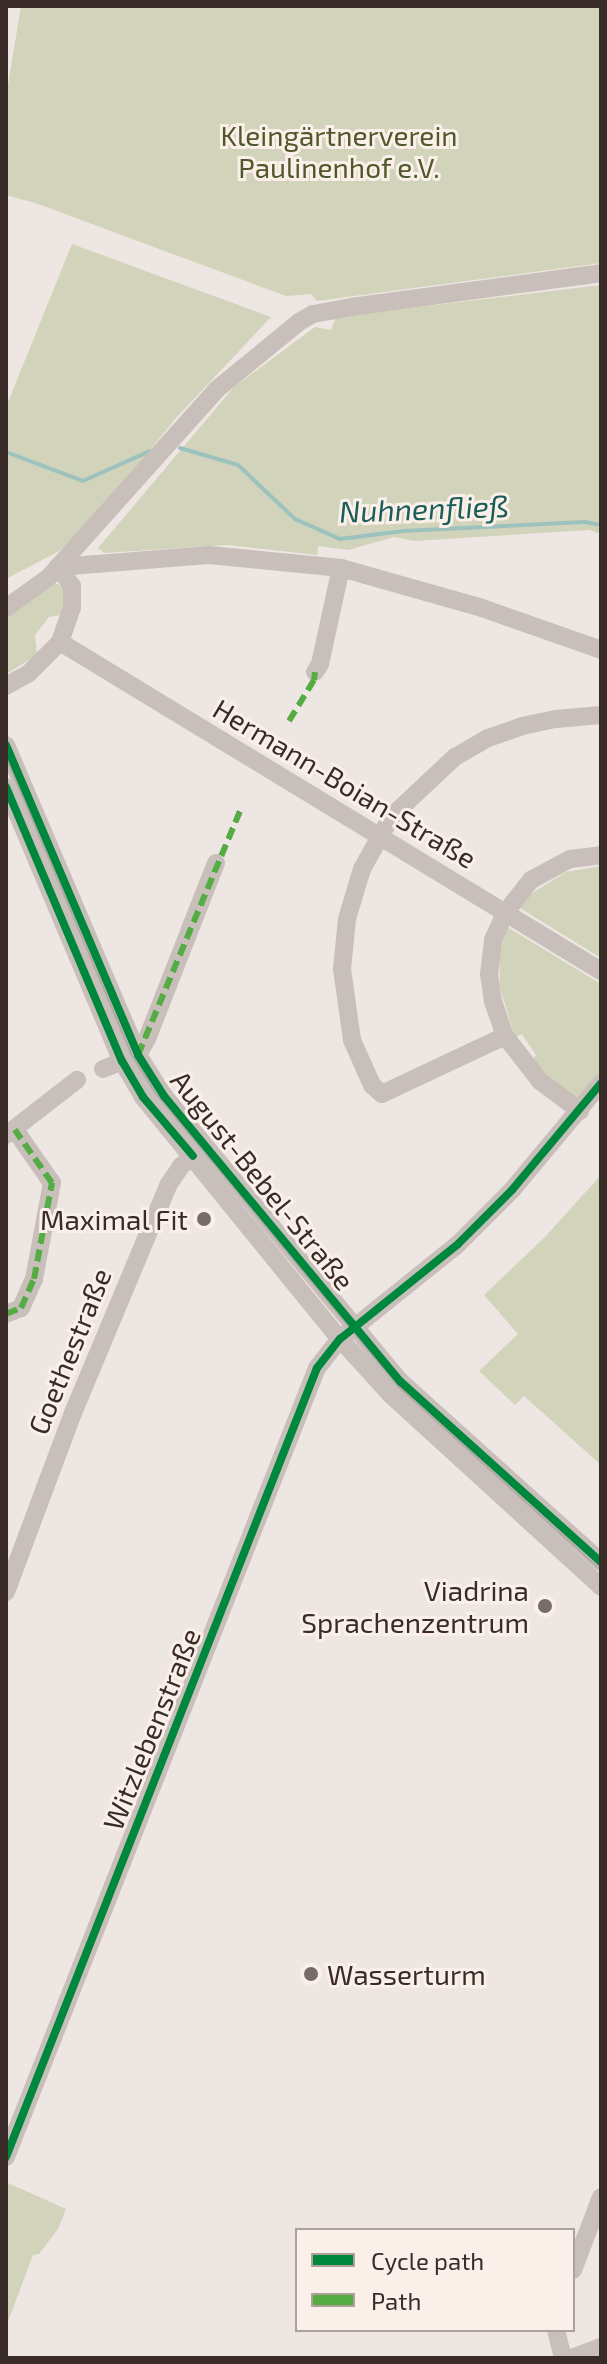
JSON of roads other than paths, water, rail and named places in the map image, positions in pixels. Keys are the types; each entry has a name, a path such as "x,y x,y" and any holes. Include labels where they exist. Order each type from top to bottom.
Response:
{"street":[{"path":"6,608 58,567 216,390 313,314 601,273"},
{"path":"58,567 209,555 341,568 482,608 601,650"},
{"path":"6,686 29,673 60,642 72,608 72,586 58,567"},
{"path":"315,672 320,664 341,568"},
{"name":"Hermann-Boian-Straße","path":"60,642 601,971"},
{"path":"505,1036 382,1094 372,1085 352,1040 342,969 347,919 362,869 379,836 391,817 436,771 488,738 556,719 601,715"},
{"name":"August-Bebel-Straße","path":"6,745 143,1097 200,1151 347,1333 390,1394 601,1587"},
{"name":"August-Bebel-Straße","path":"6,787 92,1015 130,1058"},
{"path":"580,1111 540,1081 505,1036 493,1002 489,974 493,940 505,913 531,880 570,859 601,855"},
{"path":"103,1069 130,1058 216,863"},
{"path":"6,1314 21,1308 34,1279 52,1183 10,1133 77,1080"},
{"name":"Witzlebenstraße","path":"6,2157 317,1368 347,1333 458,1244 512,1190 601,1083"},
{"name":"Goethestraße","path":"6,1592 73,1413 169,1184 200,1151"},
{"name":"August-Bebel-Straße","path":"347,1333 601,1562"},
{"path":"575,2265 601,2197"},
{"path":"556,2332 563,2358"},
{"path":"572,2358 601,2347"}],"waterway":[{"name":"Nuhnenfließ","path":"180,448 238,465 295,519 340,539 403,531 585,522 601,525"},
{"name":"Nuhnenfließ","path":"6,452 83,481 150,451"}],"tram line":[{"path":"6,757 133,1057 154,1091 399,1387 601,1570"}],"place":[{"name":"Maximal Fit","path":"204,1219"},
{"name":"Viadrina Sprachenzentrum","path":"545,1606"},
{"name":"Wasserturm","path":"311,1974"}],"park label":[{"name":"Kleingärtnerverein Paulinenhof e.V.","path":"339,151"}]}
